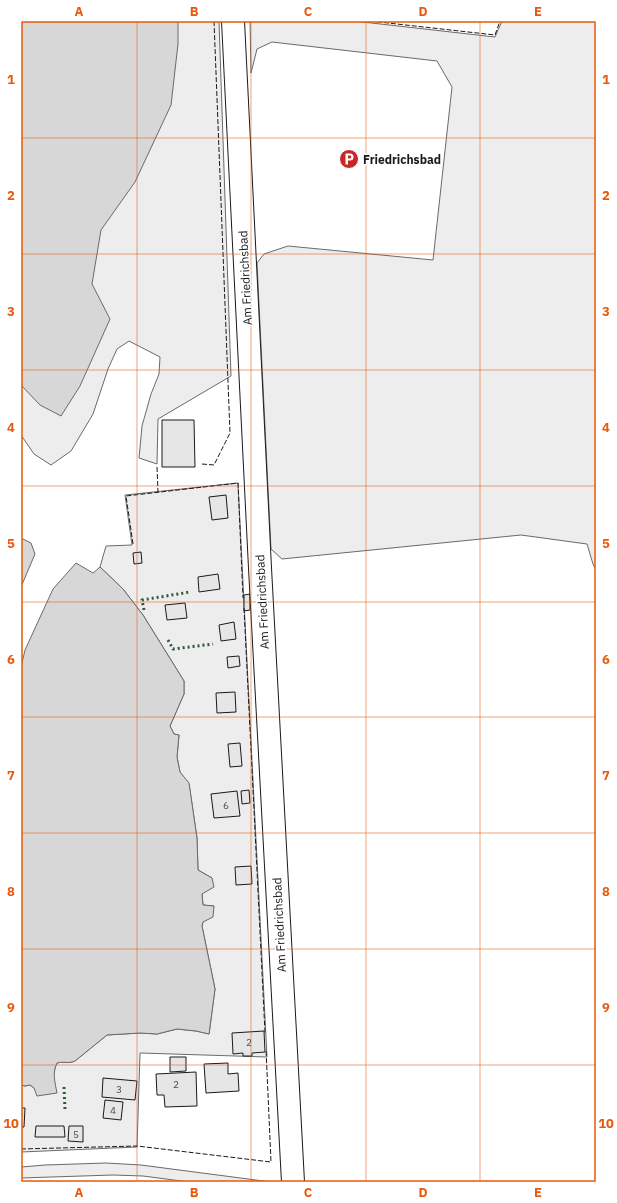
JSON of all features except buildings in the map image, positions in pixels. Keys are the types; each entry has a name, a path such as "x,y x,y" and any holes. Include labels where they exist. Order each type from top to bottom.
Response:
{"street":[{"name":"Am Friedrichsbad","path":"233,21 293,1182"}],"shaded area":[{"path":"21,21 178,21 178,44 171,105 135,182 101,230 92,284 110,319 80,386 61,416 40,405 21,385"},
{"path":"173,21 219,21 231,376 158,419 157,464 139,458 142,426 151,394 159,374 160,357 129,341 117,349 108,369 93,414 71,451 51,465 34,454 21,435 21,377 88,291 93,251"},
{"path":"250,21 354,21 495,37 502,21 596,21 596,570 587,544 521,535 282,559 271,549 257,263 264,254 288,246 433,260 452,87 437,61 272,42 257,49 251,73"},
{"path":"238,483 267,1057 140,1053 137,1147 21,1152 21,1085 30,1085 34,1088 54,1074 57,1063 75,1061 107,1035 140,1033 157,1034 177,1029 209,1034 215,989 202,926 203,922 214,906 203,905 202,894 212,878 198,870 197,838 189,784 180,772 177,757 179,735 174,734 170,726 184,694 184,681 143,615 123,589 100,567 106,546 132,545 125,495"},
{"path":"21,538 31,543 35,554 21,587"},
{"path":"76,563 93,573 100,567 123,589 143,615 184,681 184,694 170,726 174,734 179,735 177,757 180,772 189,783 197,838 198,870 212,878 214,887 202,894 203,905 214,906 213,917 203,922 202,926 215,989 209,1034 177,1029 157,1034 140,1033 107,1035 75,1061 57,1063 54,1074 57,1093 37,1096 34,1088 30,1085 21,1085 21,667 25,650 53,589"},
{"path":"106,1163 141,1165 271,1182 189,1182 143,1176 113,1175 21,1178 21,1167"}],"hedge":[{"path":"144,610 142,600 190,592"},
{"path":"168,640 173,649 213,644"},
{"path":"64,1087 65,1110"}],"fence":[{"path":"202,464 214,465 230,433 214,21"},
{"path":"370,21 495,35 500,21"},
{"path":"157,467 158,492"},
{"path":"133,544 126,496 238,483 243,598"},
{"path":"244,608 265,1033"},
{"path":"21,1149 137,1146 271,1162 266,1049"}],"place":[{"name":"Friedrichsbad","path":"349,159"}]}
